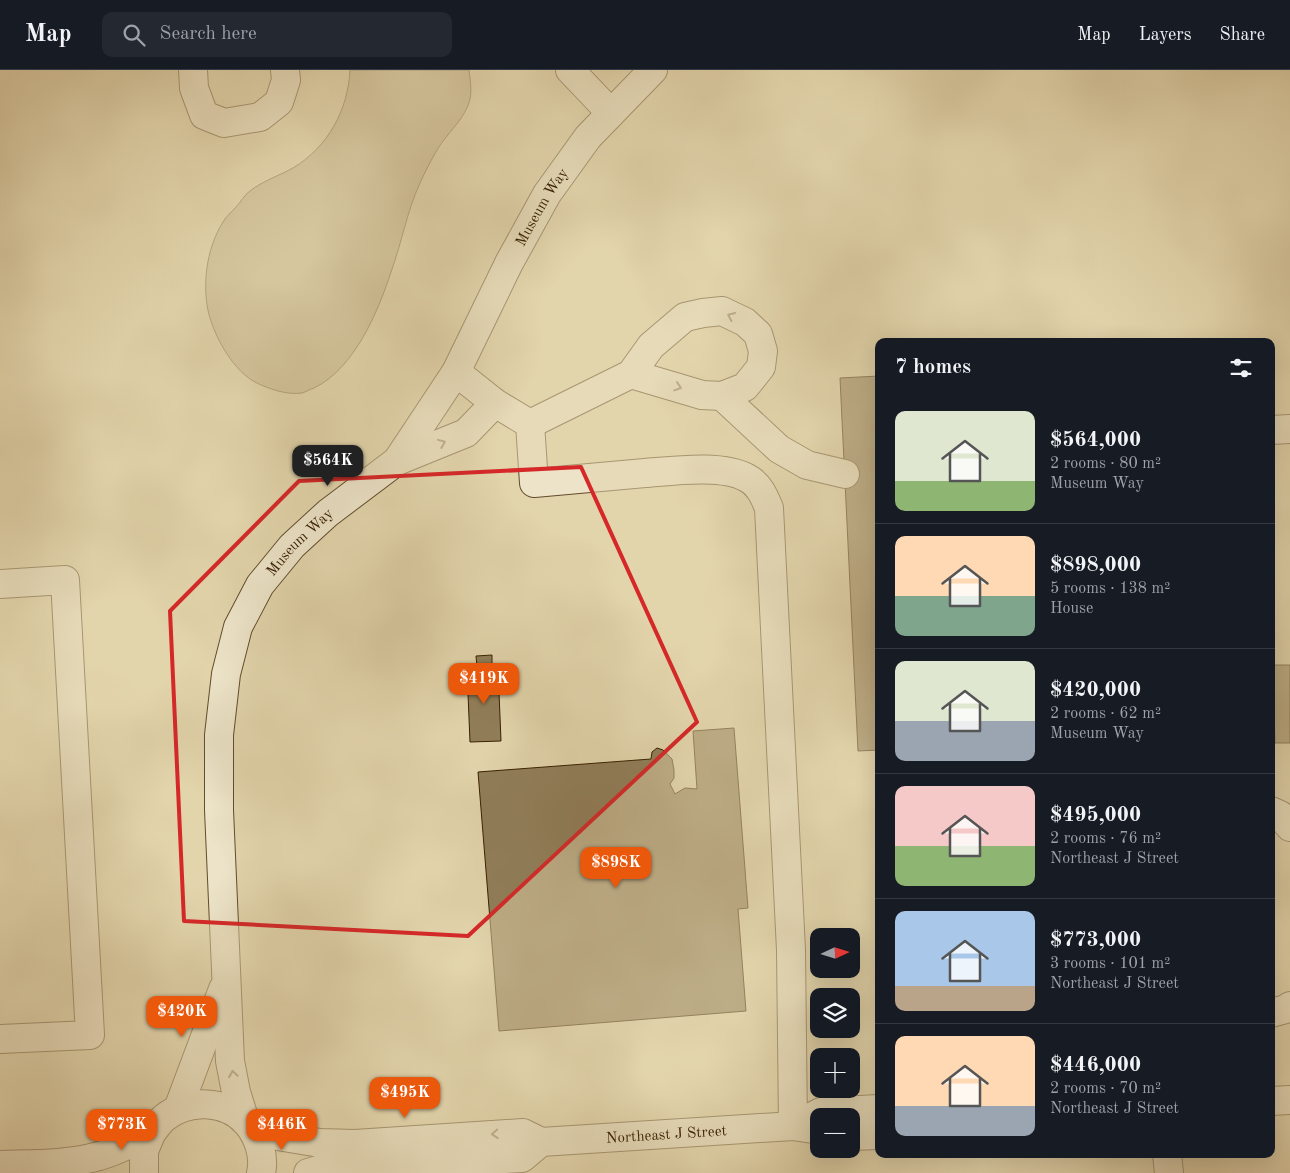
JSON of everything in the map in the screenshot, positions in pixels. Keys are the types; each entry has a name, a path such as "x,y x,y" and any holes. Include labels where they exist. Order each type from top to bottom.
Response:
{"street":[{"path":"193,70 194,88 204,115 224,123 260,117 280,102 286,80 285,70"},
{"path":"570,70 611,112"},
{"name":"Museum Way","path":"178,1109 226,981 219,810 219,735 226,674 238,627 260,585 292,546 328,513 397,461 456,372 509,263 547,194 588,137 653,70"},
{"path":"530,424 632,374 651,346 685,317 703,313 722,312 745,322 758,334 763,351 760,367 745,387 722,396 702,395 632,374"},
{"path":"456,372 495,403 530,424"},
{"path":"722,396 779,449 807,465 845,474"},
{"path":"397,461 466,433 495,403"},
{"path":"530,424 534,483 691,470 724,471 746,477 760,488 769,508 791,940 806,1128"},
{"path":"1275,430 1290,429"},
{"path":"0,584 66,580 90,1035 0,1040"},
{"path":"1275,812 1280,814 1290,826"},
{"path":"226,981 230,1060 236,1092 261,1151 261,1173"},
{"path":"1275,1012 1290,1006"},
{"path":"1275,1101 1290,1100"},
{"name":"Northeast J Street","path":"0,1165 70,1162 100,1156 151,1134 162,1119 178,1109 196,1104 214,1105 231,1111 250,1127 320,1143 355,1144 523,1132 541,1142 806,1128 821,1112 875,1109"},
{"path":"144,1173 144,1151 151,1134"},
{"path":"860,1136 875,1135"},
{"path":"308,1173 321,1169 522,1158 541,1142"},
{"path":"1167,1158 1169,1173"}],"highlighted area":[{"path":"581,467 697,722 468,936 184,921 170,611 299,481"}],"shaded area":[{"path":"350,70 469,70 470,99 465,113 441,144 430,162 415,194 386,288 363,338 353,353 328,379 302,393 280,392 249,379 232,361 218,339 209,316 206,294 206,273 210,251 223,222 246,194 260,184 293,168 326,138 334,126 345,99"}],"building":[{"path":"875,376 875,750 858,751 840,378"},
{"path":"492,655 492,666 477,667 476,656"},
{"path":"1275,665 1290,665 1290,743 1275,743"},
{"path":"498,668 501,741 470,742 467,670"},
{"path":"734,728 748,908 738,909 746,1011 499,1031 478,772 651,759 652,752 657,748 663,750 672,759 674,778 670,784 675,794 685,788 697,789 693,731"}]}
